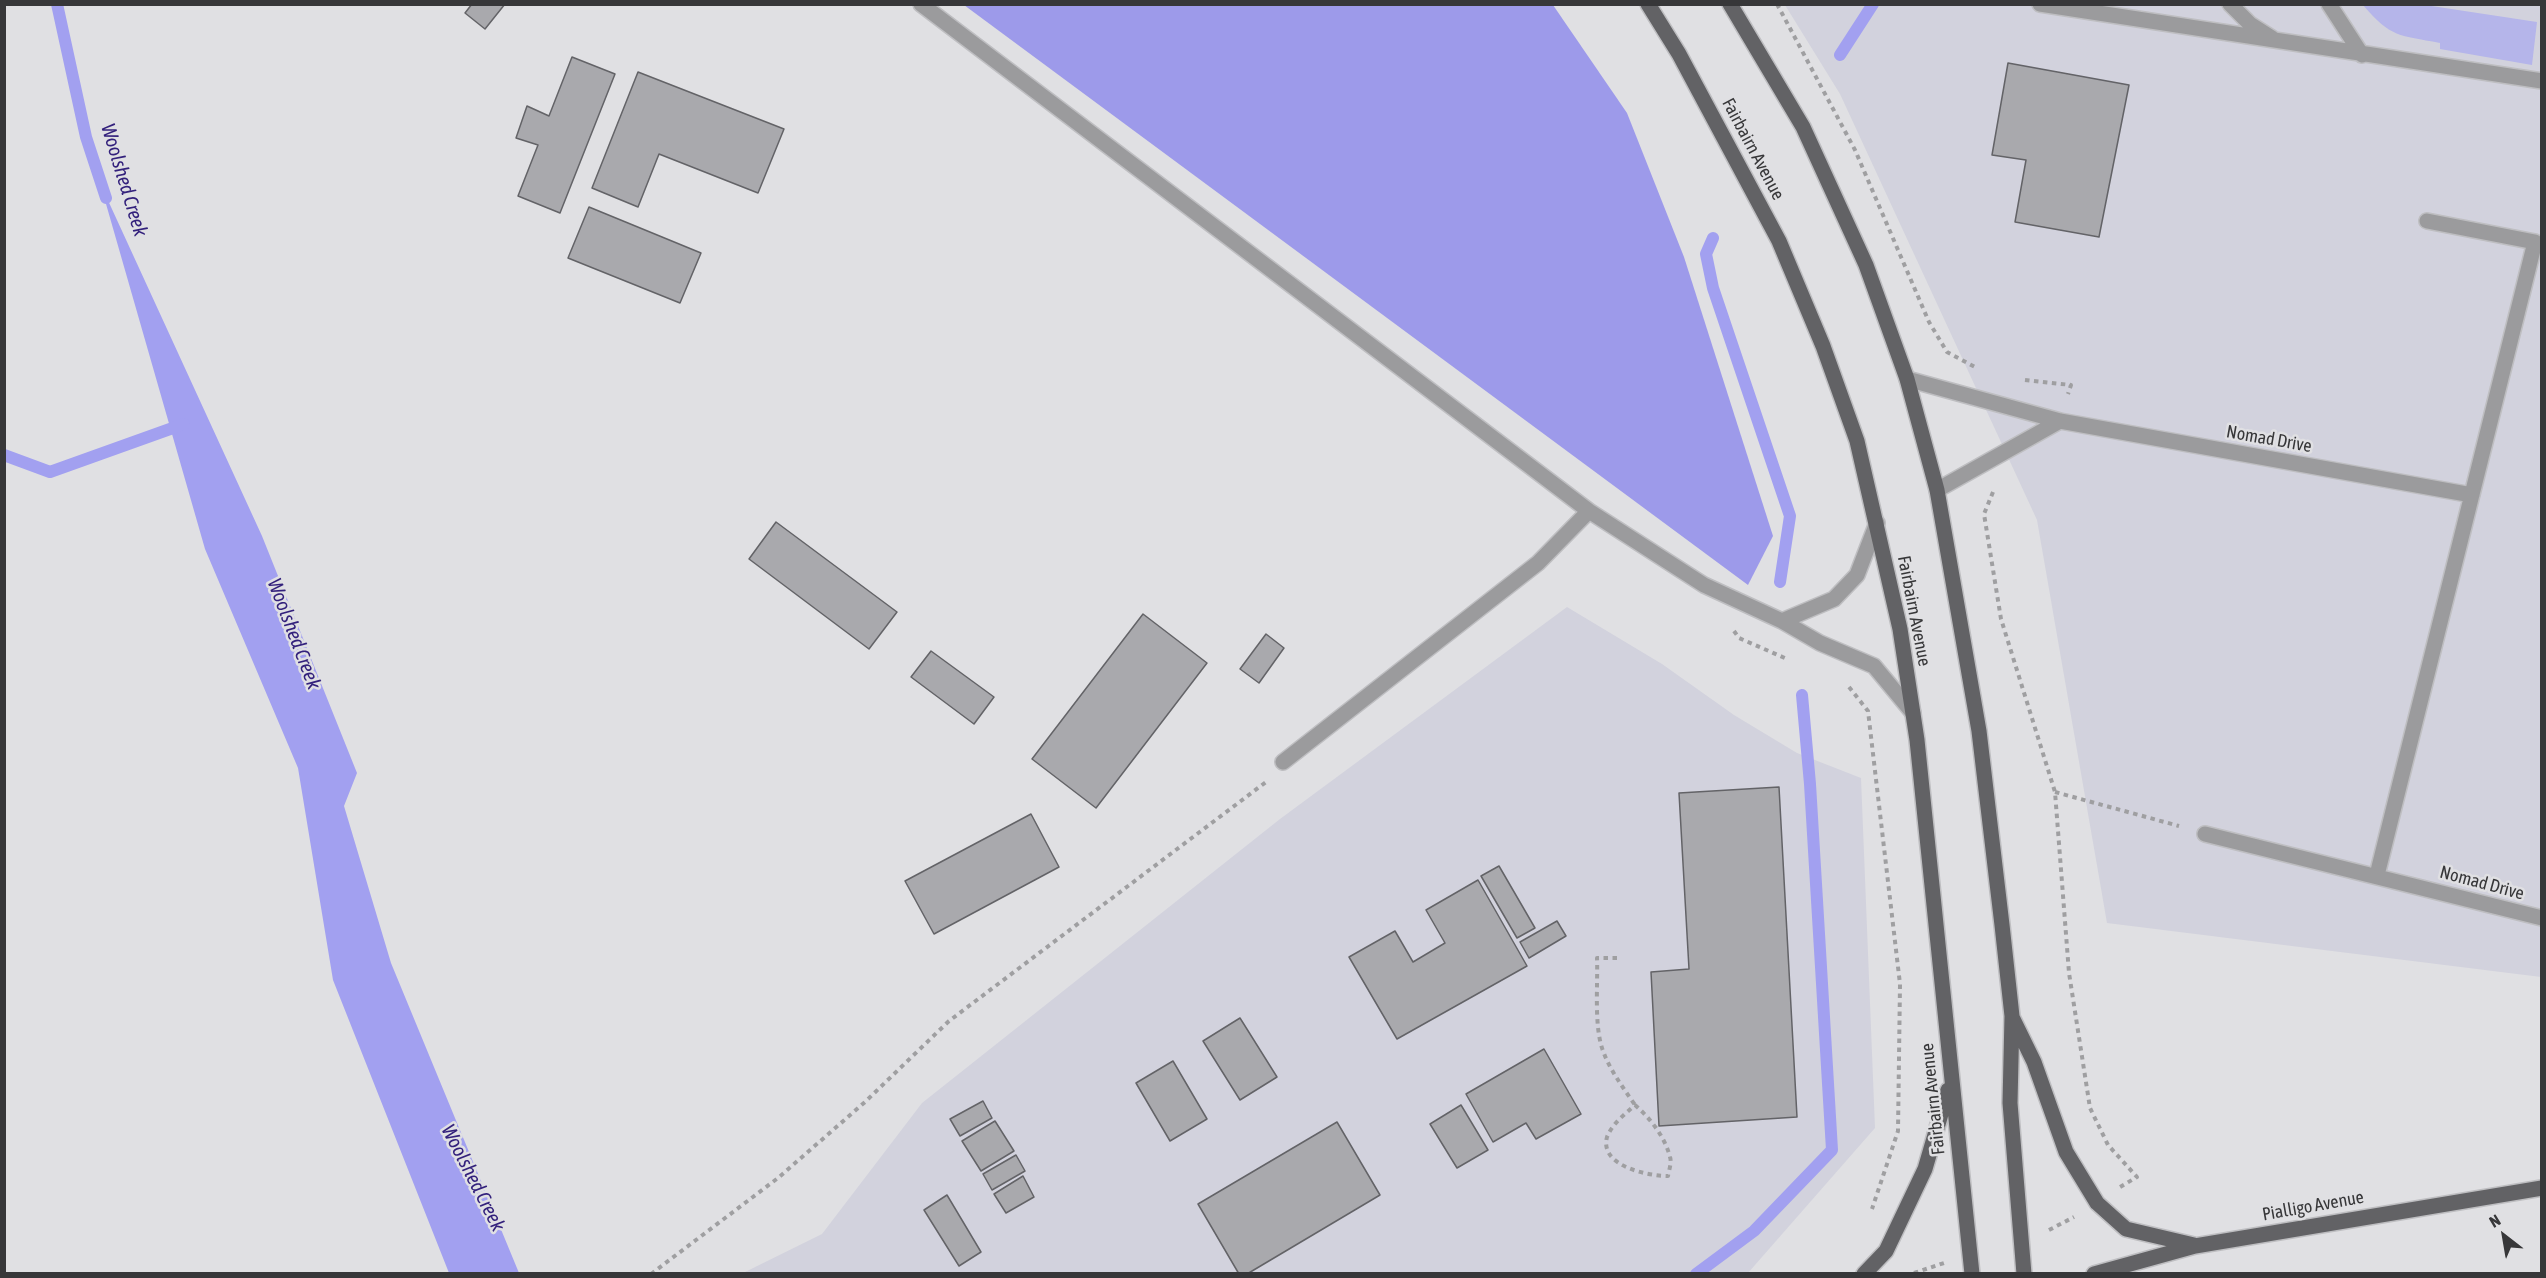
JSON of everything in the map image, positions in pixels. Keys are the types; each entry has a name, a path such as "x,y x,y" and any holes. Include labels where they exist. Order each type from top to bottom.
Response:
{"main road":[{"name":"Fairbairn Avenue","path":"1648,4 1697,86 1779,241 1823,346 1857,441 1900,629 1913,713 1972,1274"},
{"path":"1730,4 1803,127 1866,265 1907,379 1937,490 1978,731 2012,1016 2010,1103 2024,1274"},
{"path":"2012,1016 2041,1080 2066,1152 2097,1203 2126,1229 2195,1246"},
{"path":"1864,1274 1886,1251 1925,1169 1950,1081"},
{"name":"Pialligo Avenue","path":"2094,1274 2195,1246 2541,1188"}],"street":[{"path":"921,4 1589,511 1704,585 1782,621 1820,643 1874,666 1913,713"},
{"path":"2040,4 2541,81"},
{"path":"2230,4 2250,24 2280,42"},
{"path":"2329,4 2362,55"},
{"path":"2377,875 2535,242 2427,221"},
{"name":"Nomad Drive","path":"1907,379 2060,421 2472,495"},
{"path":"1937,490 2060,421"},
{"path":"1283,762 1538,563 1589,511"},
{"path":"1782,621 1834,599 1857,575 1877,523"},
{"name":"Nomad Drive","path":"2205,834 2377,875 2541,918"}],"path":[{"path":"1777,4 1856,150 1929,322 1947,352 1984,371"},
{"path":"2015,379 2071,385 2060,421"},
{"path":"1997,481 1984,514 2001,619 2055,792 2069,973 2090,1108 2108,1145 2137,1177"},
{"path":"1733,629 1739,638 1789,660"},
{"path":"1840,683 1850,688 1868,711 1900,984 1898,1131 1872,1210"},
{"path":"651,1274 778,1178 865,1102 949,1021 1267,782"},
{"path":"2055,792 2205,834"},
{"path":"1617,958 1597,958 1601,1045 1609,1064 1635,1105 1645,1114 1663,1140 1671,1159 1668,1176 1637,1172 1620,1164 1608,1153 1607,1139 1615,1124 1635,1105"}],"shaded area":[{"path":"964,5 1553,5 1627,113 1684,257 1773,536 1748,585"},
{"path":"1785,5 2541,5 2541,977 2107,923 2037,520 1840,94"},
{"path":"2363,5 2425,5 2537,22 2532,65 2440,49 2440,43 2405,36 2389,29"},
{"path":"1567,607 1662,664 1734,715 1797,753 1861,778 1875,1128 1748,1273 741,1274 822,1234 922,1103 1280,819"}],"water":[{"path":"100,183 262,536 357,773 344,806 391,963 519,1273 449,1273 333,980 298,768 205,549"}],"building":[{"path":"472,4 505,4 485,29 465,13"},
{"path":"572,57 615,74 560,213 518,196 538,145 516,138 527,106 549,116"},
{"path":"2008,63 2129,85 2099,237 2015,222 2026,160 1992,155"},
{"path":"638,72 784,129 758,193 659,154 638,207 592,188"},
{"path":"589,207 701,253 680,303 568,258"},
{"path":"776,522 897,612 869,649 749,559"},
{"path":"1143,614 1207,663 1096,808 1032,759"},
{"path":"1266,634 1284,648 1259,683 1240,669"},
{"path":"931,651 994,697 974,724 911,677"},
{"path":"1779,787 1797,1117 1659,1126 1651,972 1689,969 1679,793"},
{"path":"1031,814 1059,867 934,934 905,881"},
{"path":"1499,866 1535,928 1517,938 1481,876"},
{"path":"1478,880 1527,966 1397,1039 1349,957 1395,931 1413,962 1445,943 1426,910"},
{"path":"1557,921 1566,936 1529,958 1520,942"},
{"path":"1240,1018 1277,1077 1240,1100 1203,1041"},
{"path":"1544,1049 1581,1114 1536,1139 1526,1123 1493,1142 1466,1094"},
{"path":"1173,1061 1207,1119 1170,1141 1136,1083"},
{"path":"983,1101 992,1118 960,1136 950,1119"},
{"path":"1461,1105 1488,1150 1457,1168 1430,1124"},
{"path":"995,1121 1014,1151 981,1171 962,1141"},
{"path":"1337,1122 1380,1195 1247,1274 1239,1274 1198,1204"},
{"path":"1016,1155 1025,1171 992,1190 983,1174"},
{"path":"1023,1176 1034,1197 1006,1213 994,1194"},
{"path":"947,1195 981,1252 959,1266 924,1210"}],"waterway":[{"name":"Woolshed Creek","path":"57,4 86,137 106,198"},
{"path":"1840,55 1873,4"},
{"path":"1713,238 1706,254 1713,288 1790,516 1780,582"},
{"path":"4,455 50,472 184,424"},
{"path":"1696,1274 1754,1231 1832,1150 1810,784 1802,695"}]}
